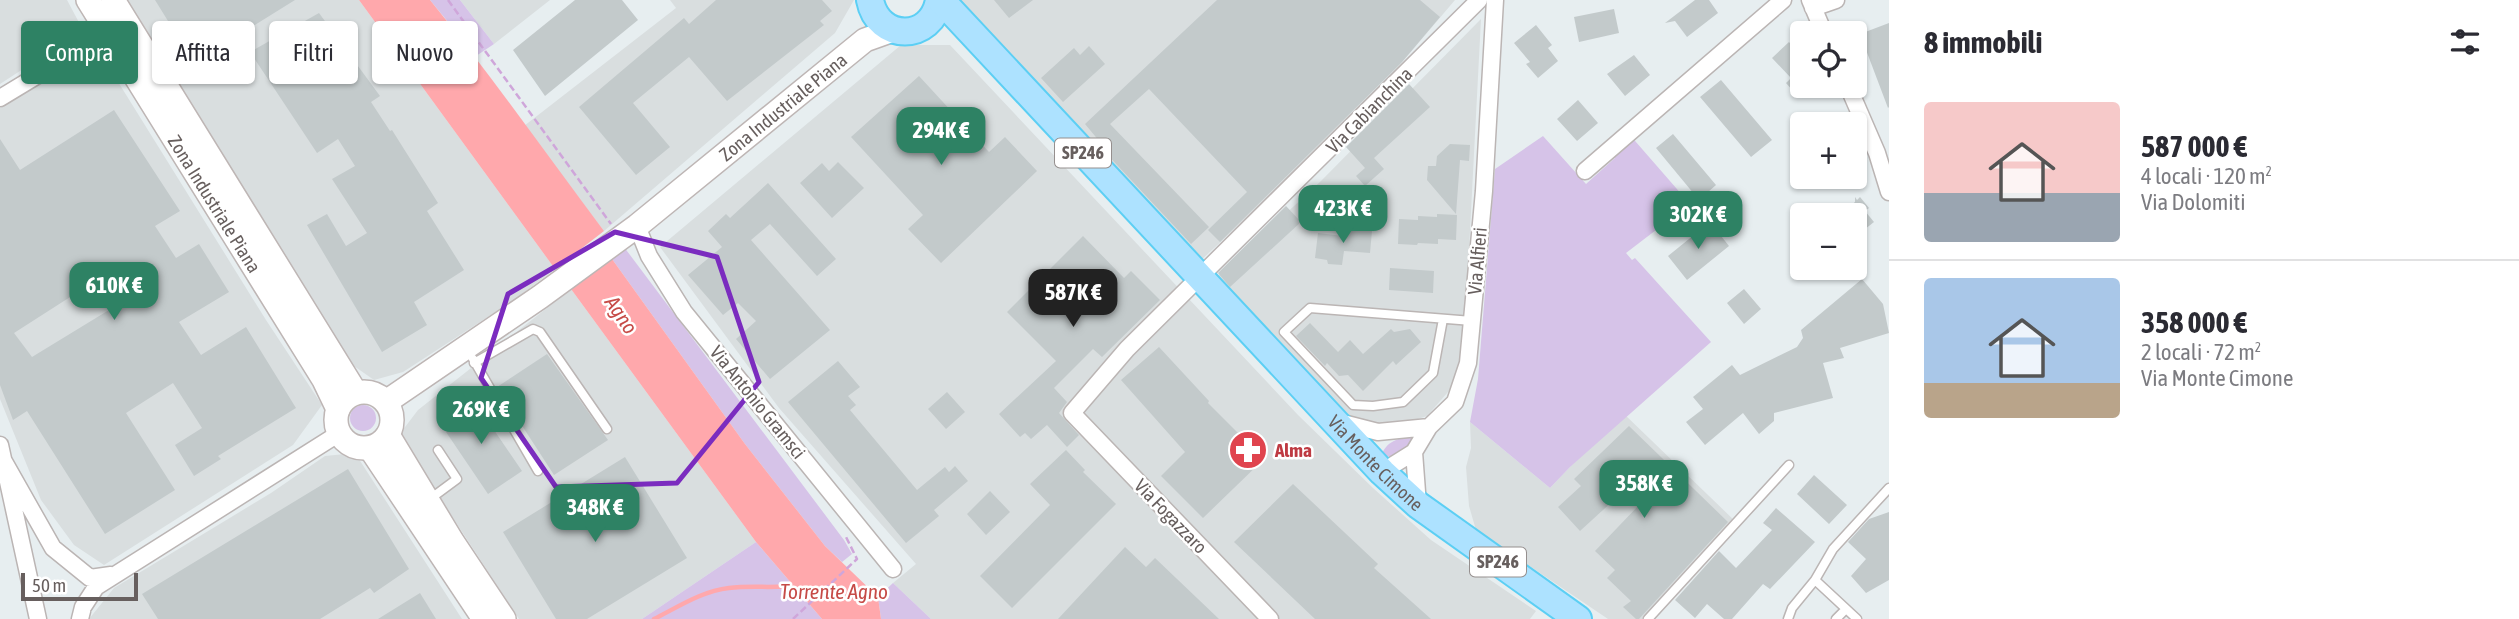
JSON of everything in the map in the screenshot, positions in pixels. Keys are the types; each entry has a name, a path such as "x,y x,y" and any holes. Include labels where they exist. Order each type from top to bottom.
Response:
{"main road":[{"name":"Zona Industriale Piana","path":"88,0 102,21"},
{"name":"Zona Industriale Piana","path":"113,0 356,393"},
{"path":"872,5 885,26 893,30 913,31 937,7"},
{"path":"865,40 872,5"},
{"name":"SP246","path":"937,7 965,28 1200,279"},
{"name":"Zona Industriale Piana","path":"470,355 540,297 629,232 865,40 893,30"},
{"name":"Zona Industriale Piana","path":"138,79 324,380 338,409 335,424 338,434"},
{"name":"Via Monte Cimone","path":"1200,279 1377,466 1418,505 1578,619"},
{"path":"386,402 470,355"},
{"path":"338,409 342,402 356,393 371,393 386,402 392,417 379,441"},
{"path":"338,434 351,445 379,441"},
{"path":"379,441 428,501 504,619"},
{"path":"379,441 484,619"}],"street":[{"name":"Via Cabianchina","path":"1072,413 1127,349 1479,0"},
{"name":"Via Alfieri","path":"1414,452 1429,426 1455,402 1468,363 1484,191 1494,0"},
{"path":"1585,171 1783,0"},
{"path":"1819,21 1811,4 1836,0"},
{"path":"0,98 23,84"},
{"path":"1853,98 1877,153 1889,192"},
{"name":"Via Antonio Gramsci","path":"629,232 649,257 684,312 893,569"},
{"name":"Via Fogazzaro","path":"1072,413 1270,619"},
{"path":"1331,418 1347,425 1378,432 1429,426"},
{"path":"1377,466 1389,431"},
{"path":"80,619 83,607 96,587 119,575 338,434"},
{"path":"1,452 53,548 90,578 119,575"},
{"path":"1,452 38,619"},
{"path":"1377,466 1414,452 1418,505"}],"lane":[{"path":"1443,319 1433,373 1403,402 1373,406 1353,405 1284,332 1310,308 1472,321"},
{"path":"538,471 470,355 533,329 540,332 607,429"},
{"path":"428,501 457,479 438,450"},
{"path":"1648,619 1789,465"},
{"path":"1788,619 1792,608 1815,580 1833,549 1889,488"},
{"path":"1815,580 1857,619"},
{"path":"1836,619 1846,609"}],"path":[{"path":"793,618 857,559"}],"highlighted area":[{"path":"615,232 717,257 759,382 677,483 556,487 481,378 508,294"}],"shaded area":[{"path":"0,0 67,0 78,21 21,21 21,70 0,84"},
{"path":"126,0 359,0 374,21 372,21 372,84 420,84 555,269 514,300 403,372 374,380 354,366 270,238 177,84 255,84 255,21 152,21 152,43"},
{"path":"430,0 460,0 476,21 447,21"},
{"path":"460,0 550,0 494,44"},
{"path":"670,0 854,0 835,33 604,231 524,126 676,8"},
{"path":"957,0 1455,0 1381,87 1304,164 1198,263"},
{"path":"1481,19 1465,327 1455,384 1427,416 1405,423 1359,428 1214,280 1321,181"},
{"path":"478,23 494,44 478,55"},
{"path":"901,45 950,45 1298,415 1431,540 1536,611 1530,619 931,619 893,583 916,564 779,408 660,247"},
{"path":"39,84 119,84 322,405 293,445 104,565 74,545 41,500 0,399 0,108"},
{"path":"1629,134 1690,204 1626,253 1632,260 1635,258 1711,342 1570,467 1550,488 1470,422 1478,379 1495,169 1543,136 1586,184 1615,158 1613,149"},
{"path":"624,247 844,540 852,554 842,562 825,546 745,444 612,259"},
{"path":"571,289 756,542 642,619 519,619 399,435 418,410"},
{"path":"363,405 372,409 376,418 372,427 363,431 354,427 350,418 354,409"},
{"path":"1622,412 1737,523 1647,619 1608,619 1476,530 1469,506 1466,467 1471,448 1470,422 1550,488"},
{"path":"1417,434 1411,444 1398,455 1393,457 1382,454 1392,442"},
{"path":"355,453 462,619 89,619 114,588 271,493 325,456"},
{"path":"756,542 822,619 642,619"},
{"path":"893,583 931,619 881,619 878,597"}],"water":[{"path":"359,0 430,0 446,21 374,21"},
{"path":"478,62 604,231 555,269 420,84 478,84"},
{"name":"Torrente Agno","path":"612,259 745,444 825,546 878,597 881,619 822,619 756,542 571,289"}],"building":[{"path":"155,0 295,0 255,25 255,21 168,21"},
{"path":"575,0 622,0 638,20 545,96 513,50"},
{"path":"716,0 822,0 832,11 820,21 824,25 727,101 689,57 633,103 670,147 636,175 579,107 684,18 689,24"},
{"path":"994,0 1033,0 1009,18"},
{"path":"1217,0 1420,0 1440,17 1402,62 1220,242 1208,230 1247,192 1149,89 1110,124 1209,227 1191,244 1103,150 1105,148 1085,124"},
{"path":"1695,0 1709,0 1718,13 1687,37 1675,21 1665,23"},
{"path":"1614,9 1619,33 1579,42 1574,17"},
{"path":"319,13 325,21 305,21"},
{"path":"1889,23 1888,108 1867,52 1867,31"},
{"path":"1536,25 1552,45 1548,48 1558,61 1538,78 1526,64 1530,62 1514,43"},
{"path":"269,41 269,81 255,60 255,49"},
{"path":"1789,42 1790,77 1772,58"},
{"path":"1089,46 1105,64 1063,102 1041,78 1074,48 1080,55"},
{"path":"1634,55 1650,75 1625,96 1607,74"},
{"path":"358,66 380,96 371,102 438,203 427,211 464,270 414,302 427,325 382,352 307,225 327,214 346,246 367,233 332,179 355,166 338,139 317,153 271,84 358,84"},
{"path":"919,76 989,152 1005,137 1037,171 941,263 908,229 923,215 851,137"},
{"path":"1721,80 1772,140 1751,157 1700,97"},
{"path":"1409,84 1430,107 1374,158 1384,169 1365,186 1356,176 1365,168 1346,147"},
{"path":"1578,100 1598,123 1577,141 1557,119"},
{"path":"114,110 180,211 155,226 176,258 199,244 229,292 179,322 201,355 246,327 296,408 218,456 221,459 194,476 175,445 202,428 173,383 126,413 175,490 105,534 27,411 13,420 0,385 0,139 20,170","holes":["92,283 109,310 32,357 14,333"]},
{"path":"1673,134 1716,185 1699,200 1656,148"},
{"path":"1450,144 1470,145 1469,161 1460,160 1456,214 1427,180 1428,166 1436,166 1437,156"},
{"path":"838,162 864,188 832,218 800,183 822,163 829,171"},
{"path":"768,183 836,259 817,276 770,224 751,240 830,330 770,379 736,339 756,321 738,303 723,315 688,275 722,247 708,231 726,214 730,218"},
{"path":"1855,197 1857,200 1860,197 1865,203 1854,203"},
{"path":"1286,206 1301,222 1230,287 1218,273"},
{"path":"1867,213 1874,222 1867,228"},
{"path":"1437,214 1457,215 1456,240 1438,239 1438,244 1398,244 1399,219 1418,220 1418,216 1437,217"},
{"path":"1710,222 1729,246 1687,280 1668,256"},
{"path":"1344,228 1372,231 1370,253 1344,251 1342,265 1328,264 1327,260 1315,258 1318,233 1343,236"},
{"path":"1083,236 1124,278 1131,271 1160,300 1102,357 1093,349 1054,388 1067,402 1059,413 1079,435 1067,447 1047,425 1031,439 1025,433 1020,437 999,414 1056,361 1007,312"},
{"path":"1390,268 1434,271 1433,293 1389,290"},
{"path":"1863,280 1883,304 1889,333 1840,348 1844,358 1823,363 1833,398 1774,413 1774,421 1759,434 1743,413 1705,445 1686,422 1703,409 1693,397 1732,365 1740,375 1797,347 1803,338 1801,330"},
{"path":"1744,289 1761,309 1744,324 1727,303"},
{"path":"1310,323 1338,352 1350,340 1363,354 1391,329 1394,332 1410,329 1421,342 1396,365 1393,361 1363,391 1348,375 1339,376 1327,363 1325,366 1296,336"},
{"path":"1159,347 1208,403 1264,459 1203,518 1161,476 1185,452 1121,380"},
{"path":"547,354 608,440 554,475 497,387"},
{"path":"838,361 860,387 848,396 856,405 850,410 917,490 945,467 949,472 955,466 968,481 934,510 939,516 906,543 788,402"},
{"path":"947,392 965,412 946,429 928,409"},
{"path":"461,397 472,413 479,408 522,471 488,494 446,432 454,426 443,409"},
{"path":"1629,426 1728,522 1639,619 1623,607 1631,601 1607,578 1615,570 1595,551 1663,480 1650,467 1580,531 1558,507 1581,486 1574,479"},
{"path":"1066,450 1085,470 1083,472 1116,504 1012,608 980,576 1050,505 1030,484"},
{"path":"625,457 687,558 587,619 556,619 503,532"},
{"path":"348,469 409,569 374,593 370,588 320,619 158,619 142,594"},
{"path":"1814,475 1847,505 1829,524 1797,494"},
{"path":"1293,484 1378,564 1374,568 1431,619 1315,619 1234,542"},
{"path":"990,491 1010,512 986,535 967,514"},
{"path":"1776,508 1815,542 1770,589 1763,584 1732,619 1724,619 1707,604 1695,618 1675,600 1719,551 1736,568 1772,530 1763,523"},
{"path":"1889,512 1889,580 1866,593 1851,576 1866,559 1848,542 1869,519"},
{"path":"1125,547 1146,567 1155,558 1219,619 1058,619"},
{"path":"420,593 436,619 378,619"}],"waterway":[{"path":"654,619 709,592 738,587 800,585"}],"place":[{"name":"Alma","path":"1248,450"}],"water label":[{"name":"Agno","path":"621,315"}]}
